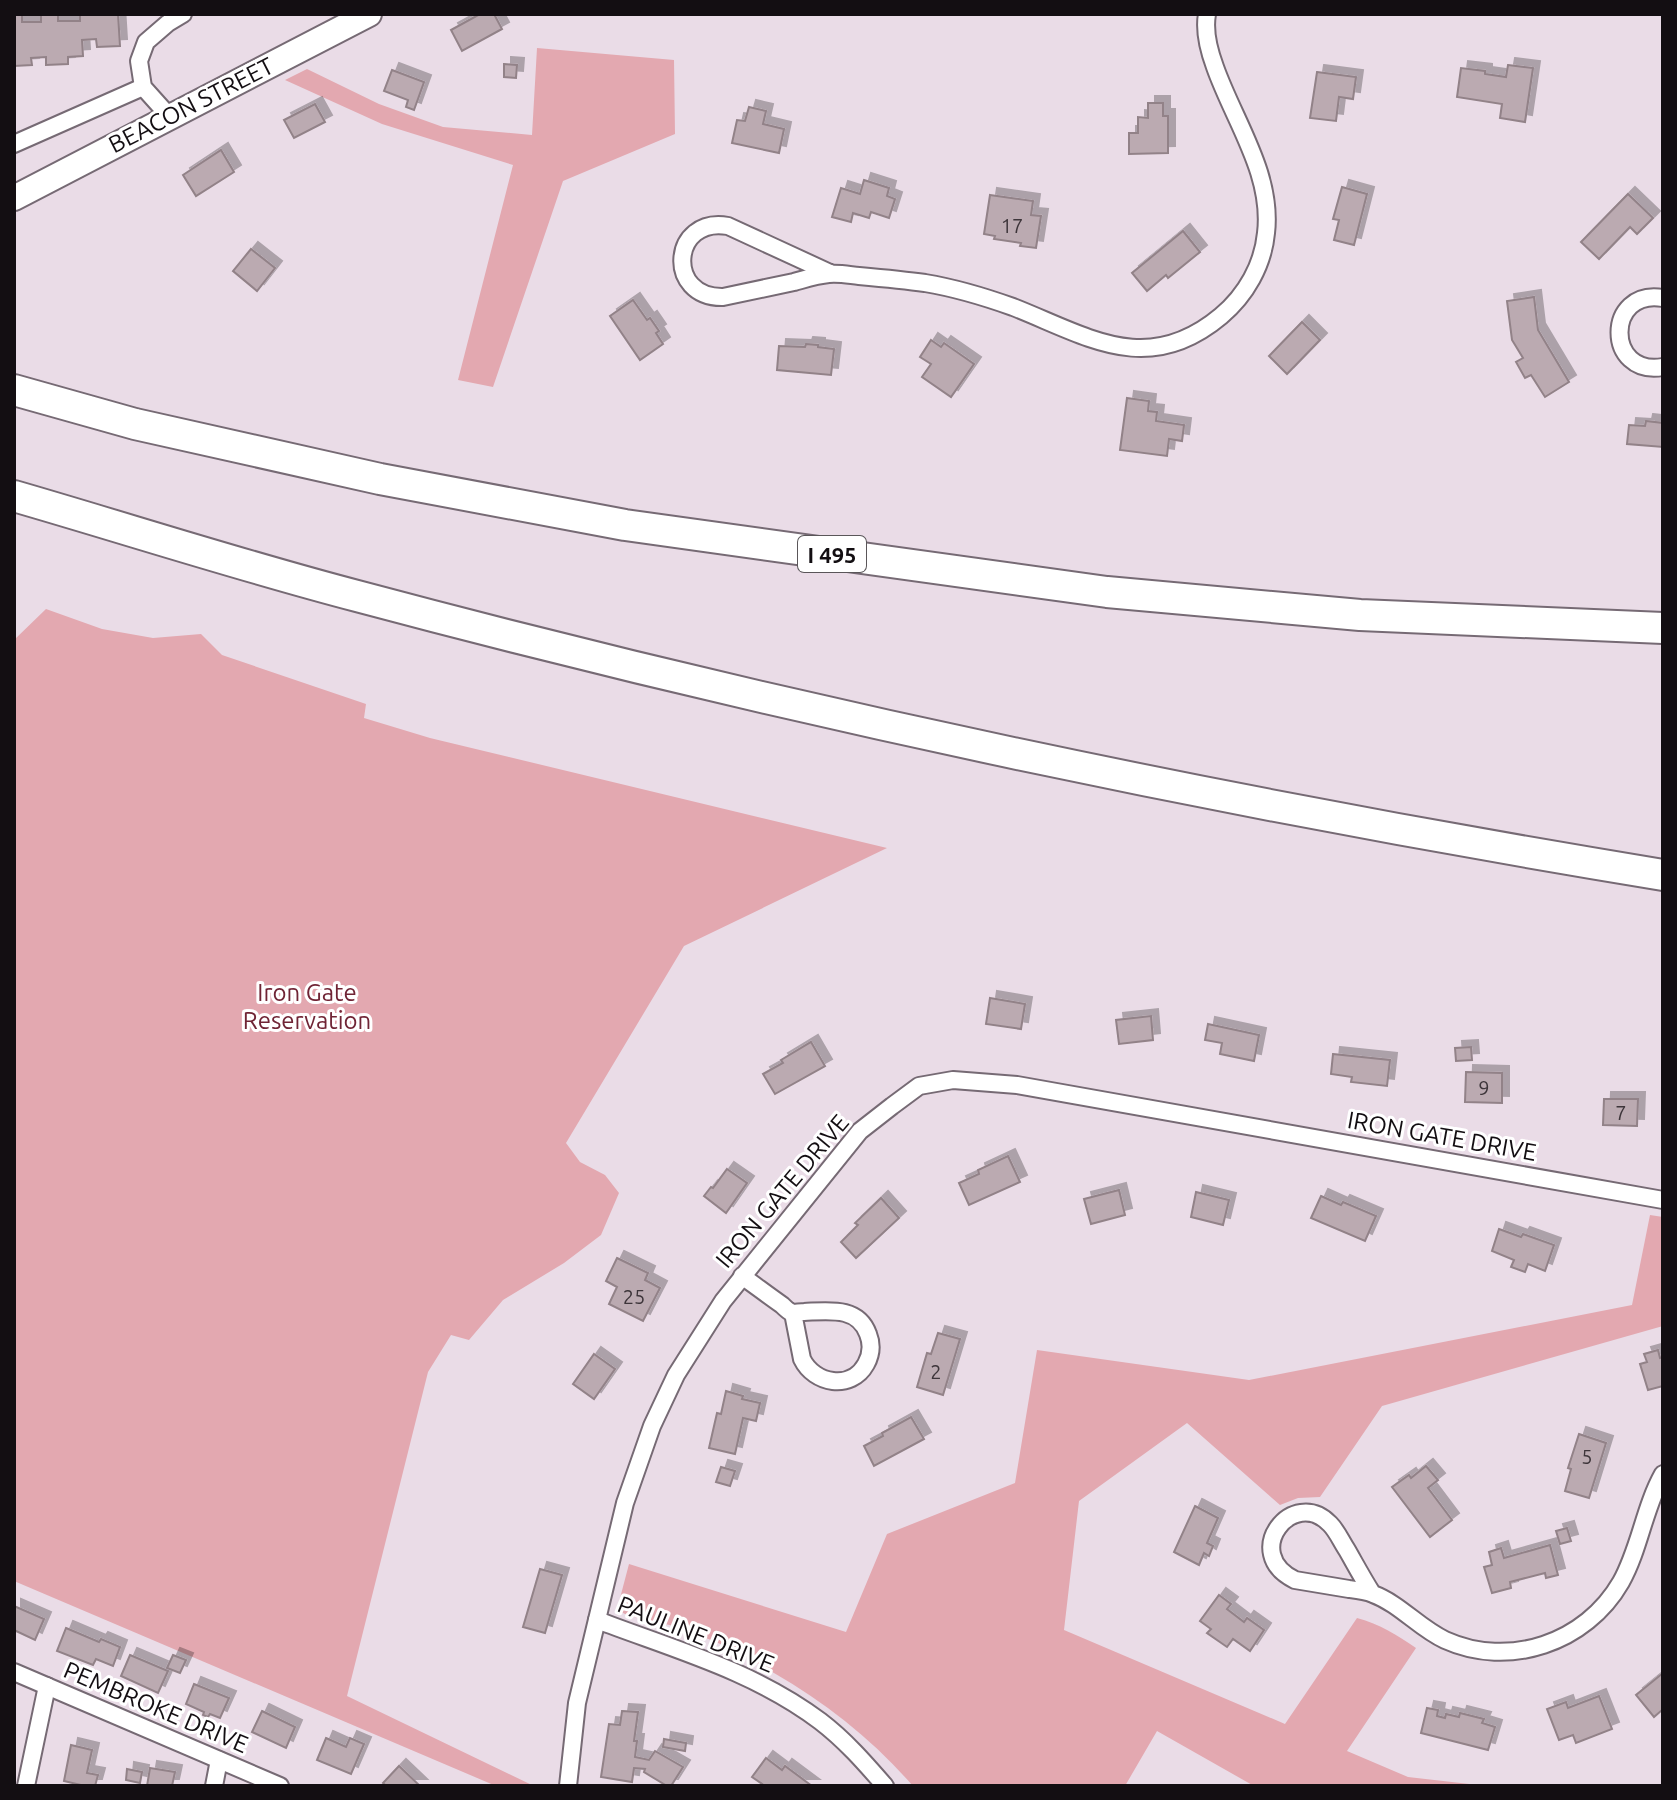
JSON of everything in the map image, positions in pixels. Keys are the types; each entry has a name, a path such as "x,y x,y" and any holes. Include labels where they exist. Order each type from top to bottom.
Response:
{"highway":[{"name":"I 495","path":"14,390 135,424 380,479 625,525 1107,592 1360,615 1663,628"},
{"path":"14,496 355,596 758,697 1163,785 1560,859 1663,875"}],"main road":[{"name":"BEACON STREET","path":"14,198 369,14"}],"street":[{"path":"169,116 143,87 139,61 146,42 183,14"},
{"path":"830,273 720,225 704,227 691,236 682,258 688,281 699,292 715,297 830,273 949,288 1012,307 1087,339 1130,348 1152,347 1183,339 1212,324 1243,294 1254,275 1262,255 1267,212 1259,169 1212,59 1207,14"},
{"path":"14,144 143,87"},
{"path":"1663,298 1642,299 1630,306 1622,318 1619,332 1622,347 1630,358 1650,368 1663,367"},
{"name":"IRON GATE DRIVE","path":"568,1786 577,1703 625,1503 652,1426 676,1375 723,1301 860,1131 919,1086 953,1080 1033,1088 1663,1200"},
{"path":"742,1276 793,1313 841,1311 855,1317 868,1334 871,1348 863,1369 851,1378 837,1382 816,1376 802,1359 793,1313"},
{"path":"1372,1593 1332,1526 1320,1516 1299,1513 1285,1519 1275,1531 1271,1553 1277,1566 1295,1580 1372,1593 1447,1641 1490,1652 1513,1652 1556,1641 1594,1617 1609,1600 1630,1561 1663,1474"},
{"name":"PAULINE DRIVE","path":"597,1620 719,1666 777,1692 844,1741 885,1786"},
{"name":"PEMBROKE DRIVE","path":"14,1672 280,1786"},
{"path":"26,1786 47,1686"},
{"path":"214,1786 219,1760"}],"green space":[{"path":"537,48 674,60 675,134 563,181 493,387 458,380 513,165 382,124 285,80 307,69 379,104 443,127 532,135"},
{"name":"Iron Gate Reservation","path":"46,609 102,629 153,638 201,634 222,655 366,704 364,718 430,738 887,848 684,946 566,1143 580,1162 605,1175 619,1193 601,1235 564,1263 503,1300 469,1340 451,1335 428,1372 347,1696 534,1786 496,1786 14,1581 14,640"},
{"path":"1650,1215 1663,1217 1663,1326 1382,1406 1320,1497 1298,1498 1280,1505 1187,1423 1079,1501 1064,1630 1285,1724 1357,1618 1365,1620 1416,1648 1347,1751 1408,1777 1487,1786 1254,1786 1157,1731 1125,1786 913,1786 882,1753 848,1724 774,1673 703,1637 620,1611 619,1602 629,1564 846,1632 887,1534 1015,1483 1037,1350 1249,1380 1632,1305"}],"building":[{"path":"14,14 22,14 22,22 41,22 41,14 58,14 58,21 80,21 80,14 118,14 120,46 97,47 96,39 82,40 83,56 68,57 68,64 46,65 46,57 31,58 32,65 14,66"},
{"path":"480,14 494,14 502,29 462,51 451,30"},
{"path":"504,64 517,65 516,78 504,77"},
{"path":"1508,65 1533,68 1525,122 1500,118 1502,104 1457,97 1461,68 1506,77"},
{"path":"392,70 424,82 414,110 406,107 408,100 384,91"},
{"path":"1317,72 1356,77 1353,99 1339,97 1336,121 1310,118"},
{"path":"1148,103 1163,103 1163,116 1168,116 1168,153 1129,154 1129,133 1138,133 1138,117 1148,118"},
{"path":"315,104 325,122 294,138 284,120"},
{"path":"749,107 766,111 763,124 784,129 779,153 732,143 737,120 745,121"},
{"path":"221,150 234,172 196,196 183,175"},
{"path":"864,180 889,188 887,196 895,199 889,218 871,212 869,218 853,213 851,222 832,217 841,188 860,194"},
{"path":"1342,187 1367,194 1354,245 1334,240 1339,220 1333,219"},
{"path":"1628,194 1653,218 1637,234 1630,227 1599,259 1581,242"},
{"path":"990,195 1033,201 1031,215 1041,216 1036,248 984,234"},
{"path":"1183,231 1200,252 1147,291 1132,273"},
{"path":"251,249 275,268 257,291 233,271"},
{"path":"1534,297 1538,330 1569,382 1545,397 1531,375 1525,378 1516,362 1523,358 1512,340 1507,301"},
{"path":"633,300 659,331 656,333 663,344 640,360 610,316"},
{"path":"1302,322 1320,340 1287,374 1269,356"},
{"path":"931,340 941,347 944,343 974,364 951,397 922,377 931,364 920,357"},
{"path":"806,344 834,349 831,375 777,370 779,346 805,347"},
{"path":"1127,398 1149,401 1148,411 1157,412 1156,421 1184,425 1182,441 1169,439 1167,456 1120,450"},
{"path":"1646,421 1663,423 1663,447 1627,444 1629,425 1645,426"},
{"path":"990,998 1025,1004 1021,1029 986,1024"},
{"path":"1151,1016 1153,1040 1119,1044 1116,1020"},
{"path":"1208,1024 1259,1035 1254,1061 1220,1054 1222,1043 1205,1040"},
{"path":"811,1042 825,1066 775,1094 763,1074"},
{"path":"1471,1047 1472,1060 1456,1061 1455,1048"},
{"path":"1333,1054 1390,1060 1387,1086 1351,1082 1352,1077 1331,1074"},
{"path":"1466,1072 1502,1073 1502,1103 1465,1102"},
{"path":"1604,1099 1638,1099 1637,1126 1603,1125"},
{"path":"1008,1156 1020,1182 969,1205 959,1183"},
{"path":"727,1169 747,1183 726,1213 704,1196"},
{"path":"1119,1190 1125,1215 1091,1224 1084,1199"},
{"path":"1196,1192 1229,1200 1223,1225 1191,1217"},
{"path":"1321,1196 1376,1216 1365,1241 1311,1218"},
{"path":"881,1198 899,1218 856,1258 841,1242 858,1225 855,1223"},
{"path":"1499,1229 1554,1245 1545,1271 1528,1264 1525,1272 1511,1267 1514,1260 1492,1251"},
{"path":"617,1258 648,1273 645,1280 660,1288 643,1321 609,1304 617,1287 606,1281"},
{"path":"938,1333 960,1339 943,1395 917,1387 927,1353 931,1354"},
{"path":"1658,1350 1660,1358 1663,1357 1663,1386 1648,1390 1640,1364 1647,1362 1644,1354"},
{"path":"594,1354 615,1369 594,1399 573,1384"},
{"path":"726,1391 760,1403 756,1421 743,1418 735,1454 709,1448"},
{"path":"911,1417 924,1439 874,1466 864,1446"},
{"path":"1579,1434 1606,1443 1589,1498 1565,1491 1571,1469 1568,1468"},
{"path":"1426,1466 1438,1480 1428,1488 1452,1520 1430,1537 1392,1487"},
{"path":"721,1467 735,1471 730,1486 716,1482"},
{"path":"1195,1506 1218,1518 1207,1543 1213,1546 1209,1556 1204,1553 1199,1565 1174,1552"},
{"path":"1567,1528 1571,1541 1560,1544 1556,1531"},
{"path":"1550,1545 1558,1575 1546,1578 1545,1573 1510,1582 1511,1588 1492,1593 1484,1567 1492,1565 1489,1552 1501,1548 1504,1558"},
{"path":"540,1569 562,1575 545,1633 523,1627"},
{"path":"1219,1595 1231,1604 1227,1609 1244,1622 1247,1618 1264,1630 1250,1651 1233,1639 1227,1647 1207,1633 1211,1629 1200,1621"},
{"path":"14,1606 44,1619 35,1640 14,1630"},
{"path":"66,1628 120,1647 113,1666 96,1659 93,1665 57,1651"},
{"path":"130,1655 168,1671 158,1693 121,1676"},
{"path":"173,1655 186,1660 180,1673 167,1668"},
{"path":"1663,1673 1663,1712 1654,1717 1636,1695"},
{"path":"194,1684 229,1698 220,1718 203,1715 204,1712 186,1704"},
{"path":"1599,1696 1612,1729 1576,1743 1573,1735 1559,1740 1547,1709 1566,1702 1568,1708"},
{"path":"1427,1708 1438,1710 1437,1716 1445,1718 1446,1714 1459,1717 1460,1713 1484,1719 1482,1723 1495,1727 1488,1750 1421,1733"},
{"path":"262,1711 295,1727 286,1748 252,1732"},
{"path":"622,1711 638,1712 635,1757 649,1760 655,1751 683,1767 671,1786 644,1772 645,1769 634,1768 632,1782 601,1777 609,1724 620,1725"},
{"path":"326,1738 346,1747 350,1738 364,1744 351,1774 317,1760"},
{"path":"664,1739 686,1743 685,1751 663,1747"},
{"path":"71,1745 92,1750 87,1773 98,1775 95,1786 64,1781"},
{"path":"766,1758 782,1770 785,1766 812,1786 765,1786 752,1777"},
{"path":"399,1766 420,1786 386,1786 383,1783"},
{"path":"150,1768 175,1772 172,1786 147,1786"},
{"path":"127,1769 142,1772 140,1783 126,1780"}]}
